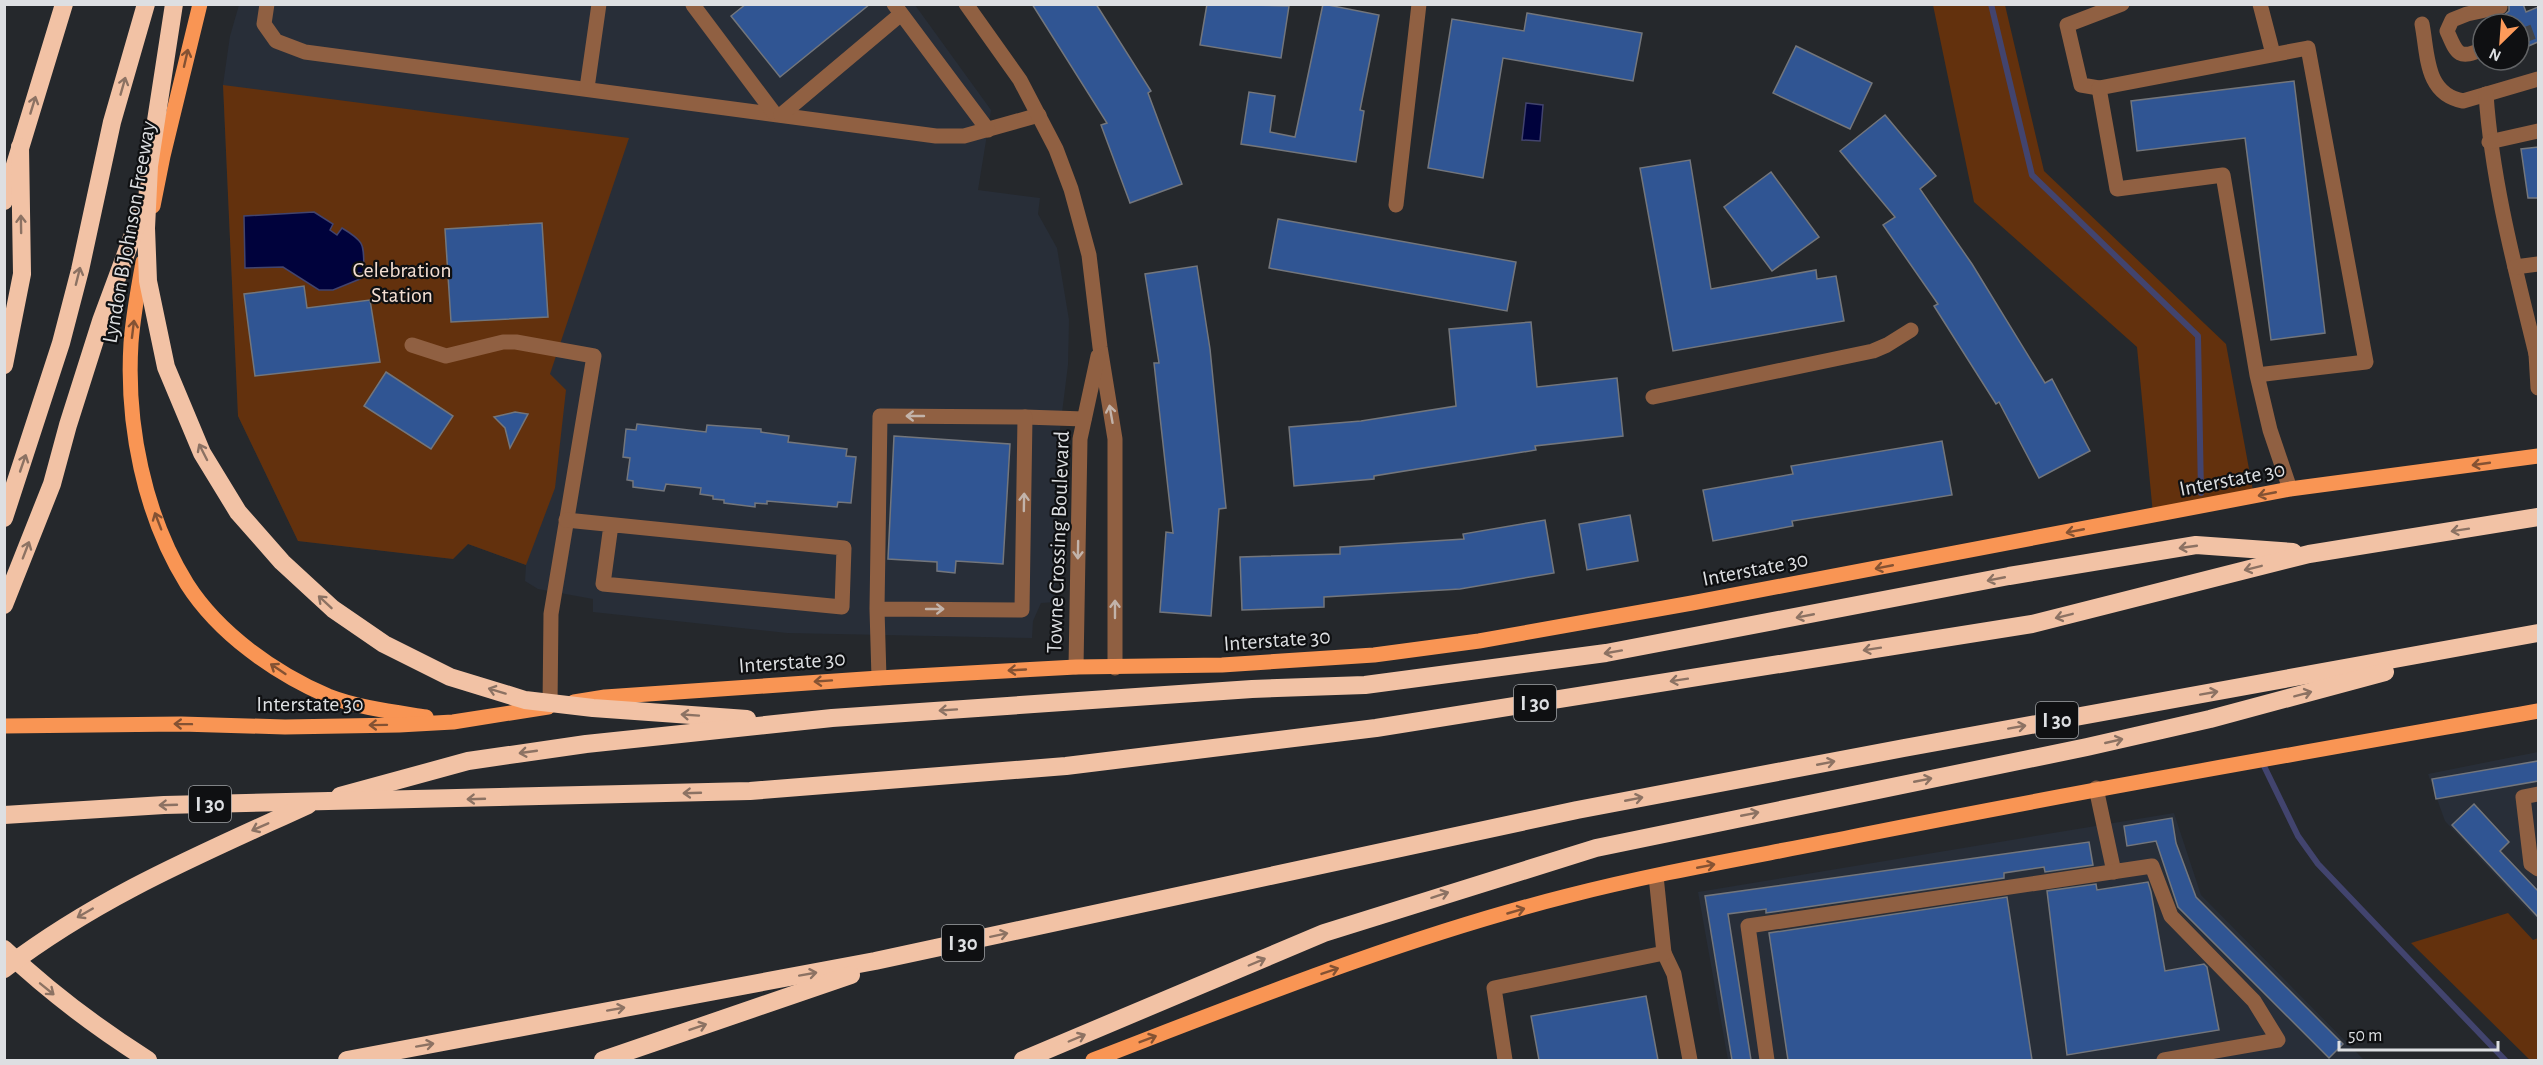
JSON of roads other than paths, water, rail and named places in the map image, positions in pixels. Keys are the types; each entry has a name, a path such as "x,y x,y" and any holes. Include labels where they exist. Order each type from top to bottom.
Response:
{"highway":[{"path":"4,201 64,4"},
{"path":"4,518 61,343 80,270 112,122 146,4"},
{"path":"174,4 149,166 146,228 148,281 166,367 202,453 238,512 282,562 333,609 384,644 450,677 525,700 593,708 790,722"},
{"path":"4,365 22,274 20,147"},
{"path":"4,605 52,484 101,321 163,156"},
{"name":"I 30","path":"4,815 164,805 750,791 1066,766 1376,728 2032,624 2309,554 2538,517"},
{"path":"4,969 64,926 153,876 312,804 468,761 586,744 790,722 1132,697 1365,685 1606,653 2009,576 2196,546 2309,554"},
{"name":"I 30","path":"347,1060 918,953 1577,810 2538,633"},
{"path":"1023,1060 1324,933 1596,848 2210,719 2511,638"},
{"path":"4,949 40,983 80,1015 148,1060"},
{"path":"603,1060 918,953"}],"main road":[{"name":"Lyndon B Johnson Freeway","path":"200,4 163,156 137,296 131,344 130,388 135,432 155,514 188,585 215,618 251,651 288,676 330,696 372,708 453,722"},
{"name":"Interstate 30","path":"10,726 181,724 285,727 453,722 605,698 879,678 1076,667 1222,665 1374,655 1479,641 1692,603 2290,489 2538,456"},
{"path":"1094,1060 1282,987 1453,928 1567,896 2096,788 2538,711"}],"street":[{"path":"267,4 264,24 276,41 305,52 936,136 964,136 1039,115"},
{"path":"587,88 599,4"},
{"name":"Towne Crossing Boulevard","path":"966,4 1020,80 1056,149 1071,189 1089,255 1100,347 1115,439 1115,668"},
{"path":"1396,205 1419,4"},
{"path":"2122,4 2067,25 2081,85 2099,88 2308,48 2366,362 2257,375"},
{"path":"2260,4 2272,54"},
{"path":"693,5 777,114"},
{"path":"2471,55 2461,55 2456,51 2447,31 2452,20 2492,7"},
{"path":"777,114 897,9 988,130"},
{"path":"2447,31 2423,30 2433,82 2451,99 2463,101 2538,79"},
{"path":"2099,88 2117,189 2223,175 2257,375 2270,430 2290,489"},
{"path":"2486,94 2489,142 2515,267 2537,354 2538,388"},
{"path":"2489,142 2538,132"},
{"path":"2515,267 2538,264"},
{"path":"1653,397 1873,351 1911,330"},
{"path":"412,345 446,356 503,342 516,342 594,356 551,614 550,706"},
{"name":"Towne Crossing Boulevard","path":"1076,667 1080,439 1100,347"},
{"path":"879,678 877,609 880,416 1084,419"},
{"path":"877,609 1022,610 1025,417"},
{"path":"566,520 844,548 843,607 603,584 611,525"},
{"path":"2096,788 2114,872"},
{"path":"2538,795 2523,797 2531,864 2538,869"},
{"path":"1767,1060 1748,926 2152,866 2171,916 2254,1002 2278,1040 2164,1060"},
{"path":"1656,876 1664,953 1674,974 1689,1060"},
{"path":"1505,1060 1494,988 1664,953"}],"waterway":[{"path":"1991,4 2032,175 2198,336 2201,493"},
{"path":"2263,764 2298,836 2318,864 2505,1060"}],"tunnel":[{"path":"2531,33 2538,30"}],"park label":[{"name":"Celebration Station","path":"402,282"}]}
